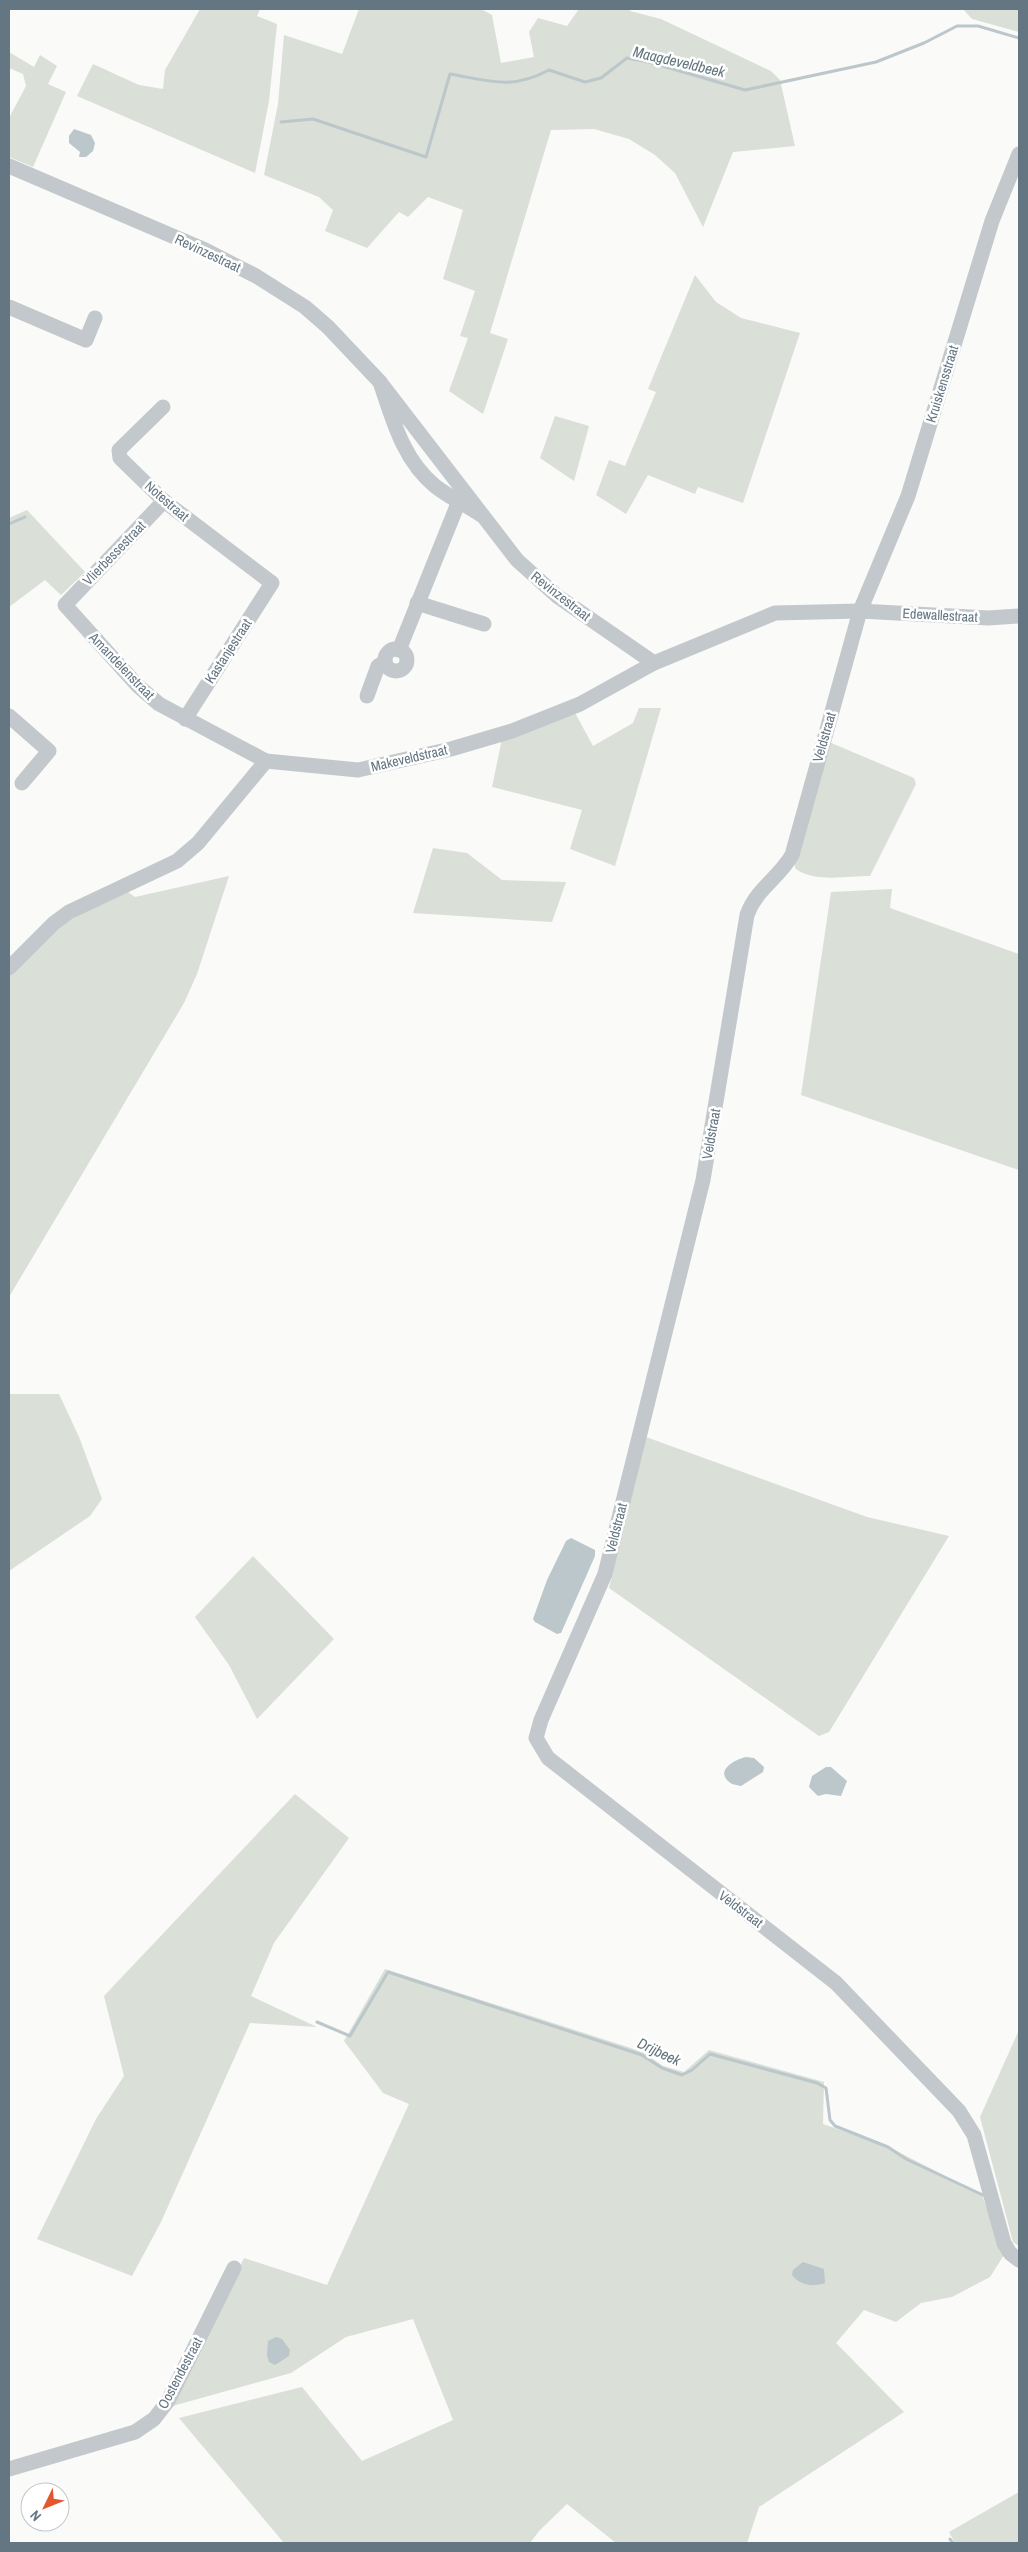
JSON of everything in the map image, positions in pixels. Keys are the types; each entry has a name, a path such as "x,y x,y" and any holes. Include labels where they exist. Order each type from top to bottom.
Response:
{"street":[{"name":"Kruiskensstraat","path":"860,611 908,496 992,221 1019,154"},
{"name":"Revinzestraat","path":"9,166 205,250 256,276 304,307 328,327 380,382 517,560 557,596 654,664"},
{"path":"9,307 86,340 95,318"},
{"name":"Revinzestraat","path":"380,382 402,444 410,459 437,488 481,515"},
{"name":"Notestraat","path":"163,407 119,450 120,458 164,501 272,583"},
{"name":"Vlierbessestraat","path":"65,605 164,501"},
{"path":"367,696 378,666 386,662 391,670 395,671 404,668 407,657 399,650 416,603 459,501"},
{"name":"Kastanjestraat","path":"185,719 272,583"},
{"path":"416,603 484,624"},
{"name":"Amandelenstraat","path":"65,605 138,686 160,704 266,762"},
{"name":"Edewallestraat","path":"860,611 988,618 1019,616"},
{"name":"Makeveldstraat","path":"266,762 358,770 451,749 512,731 580,704 654,664 775,613 860,611"},
{"name":"Veldstraat","path":"860,611 792,855 782,871 756,895 748,915 703,1180 605,1574 541,1720 536,1738 548,1758 836,1982 959,2111 974,2135 1004,2243 1010,2253 1019,2260"},
{"path":"9,716 49,751 22,783"},
{"path":"9,968 54,923 69,912 177,861 198,843 266,762"},
{"name":"Oostendestraat","path":"9,2469 135,2432 154,2419 168,2401 234,2268"}],"shaded area":[{"path":"200,9 260,9 257,16 277,24 269,101 255,173 77,96 93,64 139,85 163,89 165,70"},
{"path":"359,9 481,9 492,15 501,63 534,57 529,32 538,18 567,26 579,9 630,9 630,11 661,19 771,71 780,80 795,146 733,152 703,227 675,173 655,155 629,139 594,129 551,130 490,333 508,339 483,414 449,391 468,338 460,336 475,291 443,279 463,210 428,197 408,217 399,212 367,248 325,231 333,210 319,197 264,175 278,104 284,35 342,54"},
{"path":"963,9 1019,10 1019,32 972,19"},
{"path":"9,52 34,67 40,55 57,66 48,84 66,92 33,167 9,157 9,118 26,86 23,74 9,68"},
{"path":"74,129 91,135 95,143 93,151 86,157 79,157 80,152 69,143 69,136"},
{"path":"695,275 716,302 741,318 800,333 743,503 698,487 695,494 648,475 626,514 596,495 609,460 625,466 656,392 648,389"},
{"path":"555,416 589,426 574,481 540,458"},
{"path":"27,510 85,572 61,595 45,580 9,607 9,518"},
{"path":"639,708 661,708 615,866 570,849 582,810 492,787 502,739 552,723 574,711 593,746 633,723"},
{"path":"829,742 914,778 916,784 870,876 820,877 802,873 795,868 795,859"},
{"path":"433,848 467,853 502,880 566,882 552,922 413,913"},
{"path":"229,876 197,974 184,1003 9,1297 9,974 59,926 125,890 135,897"},
{"path":"892,889 890,908 1019,954 1019,1170 801,1095 831,892"},
{"path":"9,1394 59,1394 79,1437 102,1499 90,1516 9,1571"},
{"path":"646,1437 867,1517 949,1536 829,1732 819,1736 609,1588"},
{"path":"571,1538 595,1550 595,1556 561,1633 557,1634 533,1619 547,1580 566,1541"},
{"path":"253,1556 334,1639 257,1719 229,1665 195,1617"},
{"path":"746,1757 754,1758 764,1767 763,1772 741,1786 732,1784 724,1775 727,1767"},
{"path":"826,1767 831,1767 847,1781 841,1796 826,1794 818,1796 809,1787 812,1776"},
{"path":"295,1794 349,1838 274,1943 251,1996 317,2027 250,2023 161,2222 132,2276 37,2239 96,2119 124,2076 104,1996"},
{"path":"385,1969 631,2048 644,2053 663,2066 684,2072 709,2050 824,2082 823,2124 887,2146 982,2195 1004,2255 990,2277 952,2297 921,2303 896,2322 864,2310 836,2343 904,2412 759,2507 747,2543 616,2543 567,2504 539,2531 530,2543 284,2543 179,2418 302,2387 362,2461 453,2420 413,2319 346,2337 291,2373 169,2407 244,2258 327,2285 409,2104 383,2093 344,2041"},
{"path":"1019,2030 1019,2246 1013,2242 980,2117"},
{"path":"803,2262 824,2269 825,2283 807,2285 796,2279 792,2275 793,2270"},
{"path":"276,2337 282,2339 290,2350 289,2356 275,2365 269,2362 267,2355 268,2341"},
{"path":"1019,2492 1019,2543 955,2543 949,2532"}],"waterway":[{"name":"Maagdeveldbeek","path":"281,122 313,119 426,157 450,74 489,81 512,82 524,80 549,70 585,82 601,78 627,58 649,62 745,90 876,62 924,43 957,26 978,26 1019,38"},
{"name":"Maagdeveldbeek","path":"9,524 25,517"},
{"name":"Drijbeek","path":"317,2022 350,2036 388,1972 642,2055 662,2068 682,2075 692,2070 710,2054 817,2083 826,2088 830,2120 835,2126 888,2147 906,2159 985,2196"},
{"path":"950,2539 953,2543"}]}
